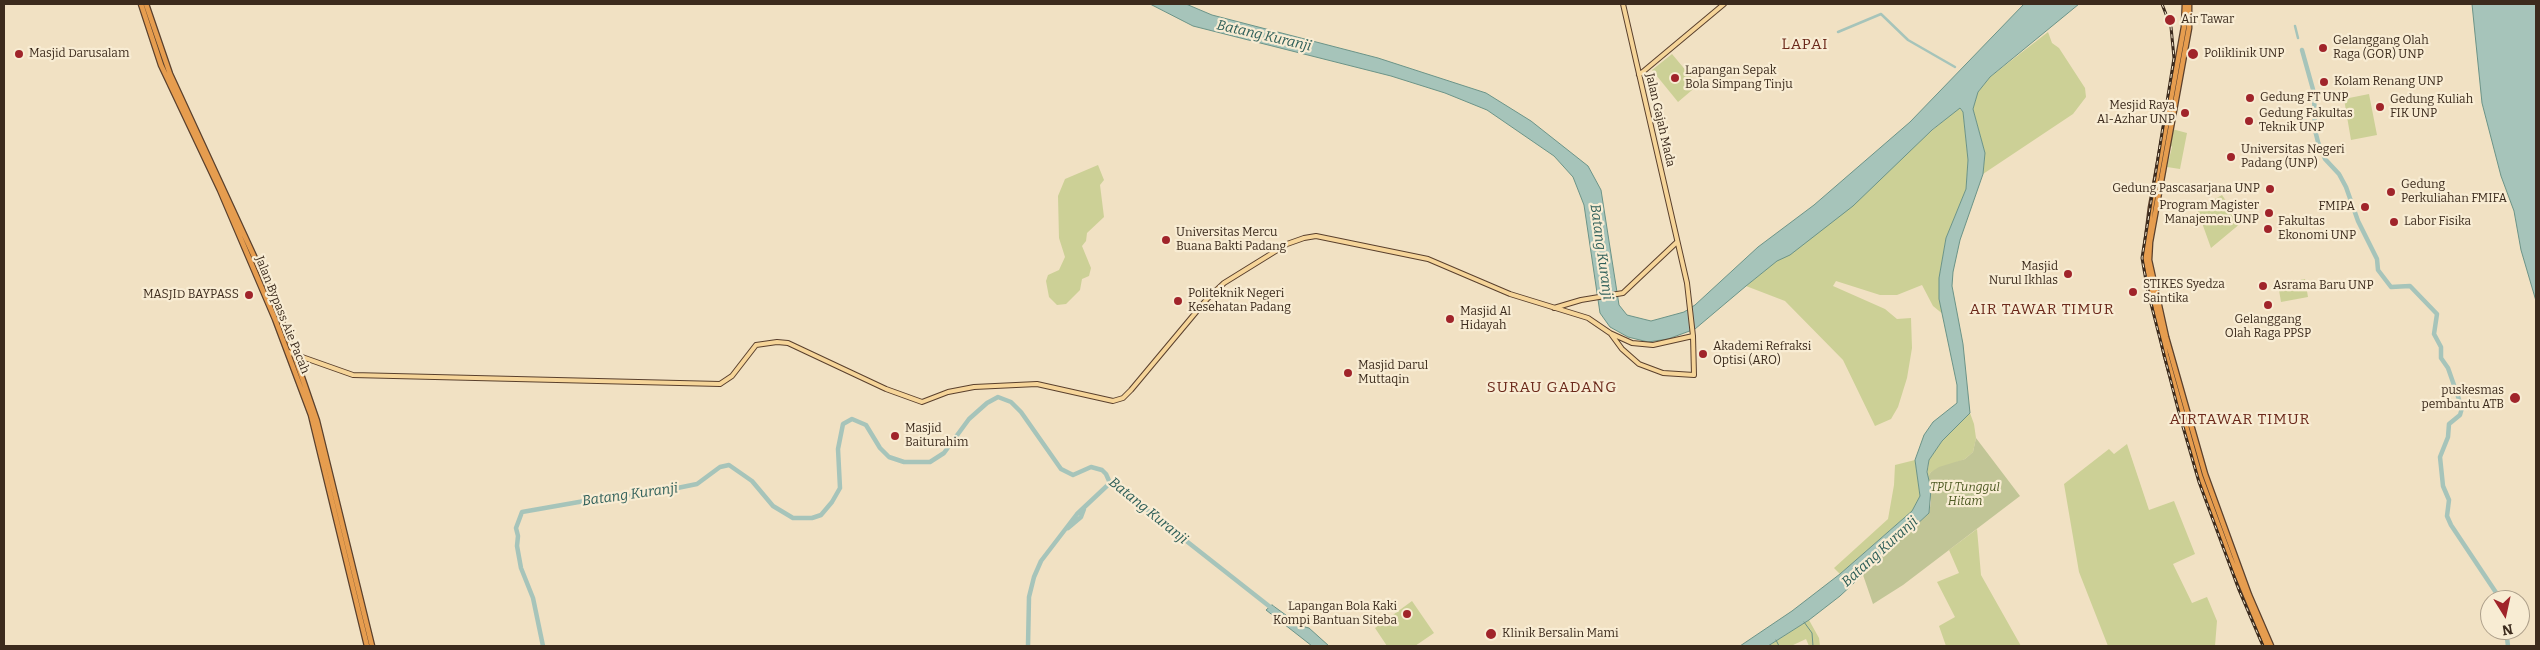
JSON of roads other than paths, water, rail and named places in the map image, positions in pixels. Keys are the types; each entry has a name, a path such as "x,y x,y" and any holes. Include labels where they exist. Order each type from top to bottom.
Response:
{"highway":[{"name":"Jalan Bypass Aie Pacah","path":"141,4 161,65 235,225 288,352 314,428 367,646"},
{"path":"146,4 170,74 270,291 294,354 317,421 372,646"},
{"path":"2185,4 2184,27 2145,257 2173,380 2203,475 2232,557 2267,646"},
{"path":"2174,90 2189,28 2189,4"},
{"path":"2232,557 2271,646"}],"main road":[{"name":"Jalan Gajah Mada","path":"1619,341 1636,362 1652,370 1694,375 1690,303 1623,4"},
{"path":"1639,75 1724,4"},
{"path":"288,352 353,375 720,384 732,376 756,345 777,342 788,343 870,382 917,401 927,402 948,392 974,387 1037,384 1113,401 1123,398 1131,390 1207,299 1224,283 1287,244 1316,236 1428,258 1481,283 1591,319 1619,341 1640,345 1653,345 1693,334"},
{"path":"1554,308 1618,294 1630,288 1677,242"}],"water":[{"path":"1150,4 1186,4 1212,15 1378,58 1486,93 1531,121 1588,166 1601,190 1619,305 1627,315 1651,321 1684,312 1695,305 1758,247 1814,205 1910,122 2024,4 2079,4 1990,77 1978,92 1973,109 1985,153 1983,174 1960,240 1952,286 1963,344 1970,413 1942,441 1929,460 1927,472 1931,489 1929,513 1840,596 1809,620 1768,646 1740,646 1792,611 1840,574 1912,511 1920,496 1915,460 1924,435 1933,422 1957,403 1957,385 1939,299 1939,278 1946,238 1966,189 1968,160 1963,112 1960,108 1932,130 1853,206 1790,255 1777,261 1695,329 1668,339 1648,342 1628,337 1610,327 1600,313 1584,205 1573,177 1554,156 1487,110 1445,93 1391,76 1193,26"},
{"path":"2472,4 2536,4 2536,301 2521,250 2514,211 2501,176 2482,103"},
{"path":"1272,605 1301,626 1309,628 1329,646 1312,646 1266,610"}],"waterway":[{"path":"1838,32 1881,14 1908,40 1955,67"},
{"path":"2295,26 2298,38"},
{"path":"2302,50 2314,93 2315,130 2318,142 2325,159 2339,174 2346,187 2358,221 2377,259 2378,270 2391,287 2410,286 2437,314 2434,334 2441,347 2441,358 2448,368 2462,408 2460,415 2449,424 2448,437 2440,457 2443,486 2449,500 2447,516 2494,590"},
{"name":"Batang Kuranji","path":"543,646 533,598 521,568 517,546 518,536 516,528 522,512 613,496 638,496 697,484 720,467 729,465 752,481 773,506 793,518 812,518 821,515 832,502 840,488 838,449 843,424 852,419 866,425 880,448 889,457 904,462 930,462 944,453 969,419 987,403 998,397 1011,402 1021,412 1061,469 1073,475 1091,467 1102,470 1110,483 1119,488 1274,610"},
{"path":"1028,646 1029,597 1034,577 1041,561 1077,514 1110,483"},
{"path":"1068,528 1081,517 1084,509"},
{"path":"1804,622 1812,633 1813,646"},
{"path":"1776,640 1779,646"},
{"path":"2507,640 2508,646"}],"railway":[{"path":"2162,4 2171,27 2174,58 2142,258 2148,292 2199,482 2239,590 2263,646"}],"place":[{"name":"Air Tawar","path":"2170,20"},
{"name":"Gelanggang Olah Raga (GOR) UNP","path":"2323,48"},
{"name":"Masjid Darusalam","path":"19,54"},
{"name":"Poliklinik UNP","path":"2193,54"},
{"name":"Lapangan Sepak Bola Simpang Tinju","path":"1675,78"},
{"name":"Kolam Renang UNP","path":"2324,82"},
{"name":"Gedung FT UNP","path":"2250,98"},
{"name":"Gedung Kuliah FIK UNP","path":"2380,107"},
{"name":"Mesjid Raya Al-Azhar UNP","path":"2185,113"},
{"name":"Gedung Fakultas Teknik UNP","path":"2249,121"},
{"name":"Universitas Negeri Padang (UNP)","path":"2231,157"},
{"name":"Gedung Pascasarjana UNP","path":"2270,189"},
{"name":"Gedung Perkuliahan FMIFA","path":"2391,192"},
{"name":"FMIPA","path":"2365,207"},
{"name":"Program Magister Manajemen UNP","path":"2269,213"},
{"name":"Labor Fisika","path":"2394,222"},
{"name":"Fakultas Ekonomi UNP","path":"2268,229"},
{"name":"Universitas Mercu Buana Bakti Padang","path":"1166,240"},
{"name":"Masjid Nurul Ikhlas","path":"2068,274"},
{"name":"Asrama Baru UNP","path":"2263,286"},
{"name":"STIKES Syedza Saintika","path":"2133,292"},
{"name":"MASJID BAYPASS","path":"249,295"},
{"name":"Politeknik Negeri Kesehatan Padang","path":"1178,301"},
{"name":"Gelanggang Olah Raga PPSP","path":"2268,305"},
{"name":"Masjid Al Hidayah","path":"1450,319"},
{"name":"Akademi Refraksi Optisi (ARO)","path":"1703,354"},
{"name":"Masjid Darul Muttaqin","path":"1348,373"},
{"name":"puskesmas pembantu ATB","path":"2515,398"},
{"name":"Masjid Baiturahim","path":"895,436"},
{"name":"Lapangan Bola Kaki Kompi Bantuan Siteba","path":"1407,614"},
{"name":"Klinik Bersalin Mami","path":"1491,634"}],"district":[{"name":"LAPAI","path":"1805,45"},
{"name":"AIR TAWAR TIMUR","path":"2042,310"},
{"name":"SURAU GADANG","path":"1552,388"},
{"name":"AIRTAWAR TIMUR","path":"2240,420"}],"park label":[{"name":"TPU Tunggul Hitam","path":"1965,495"}]}
